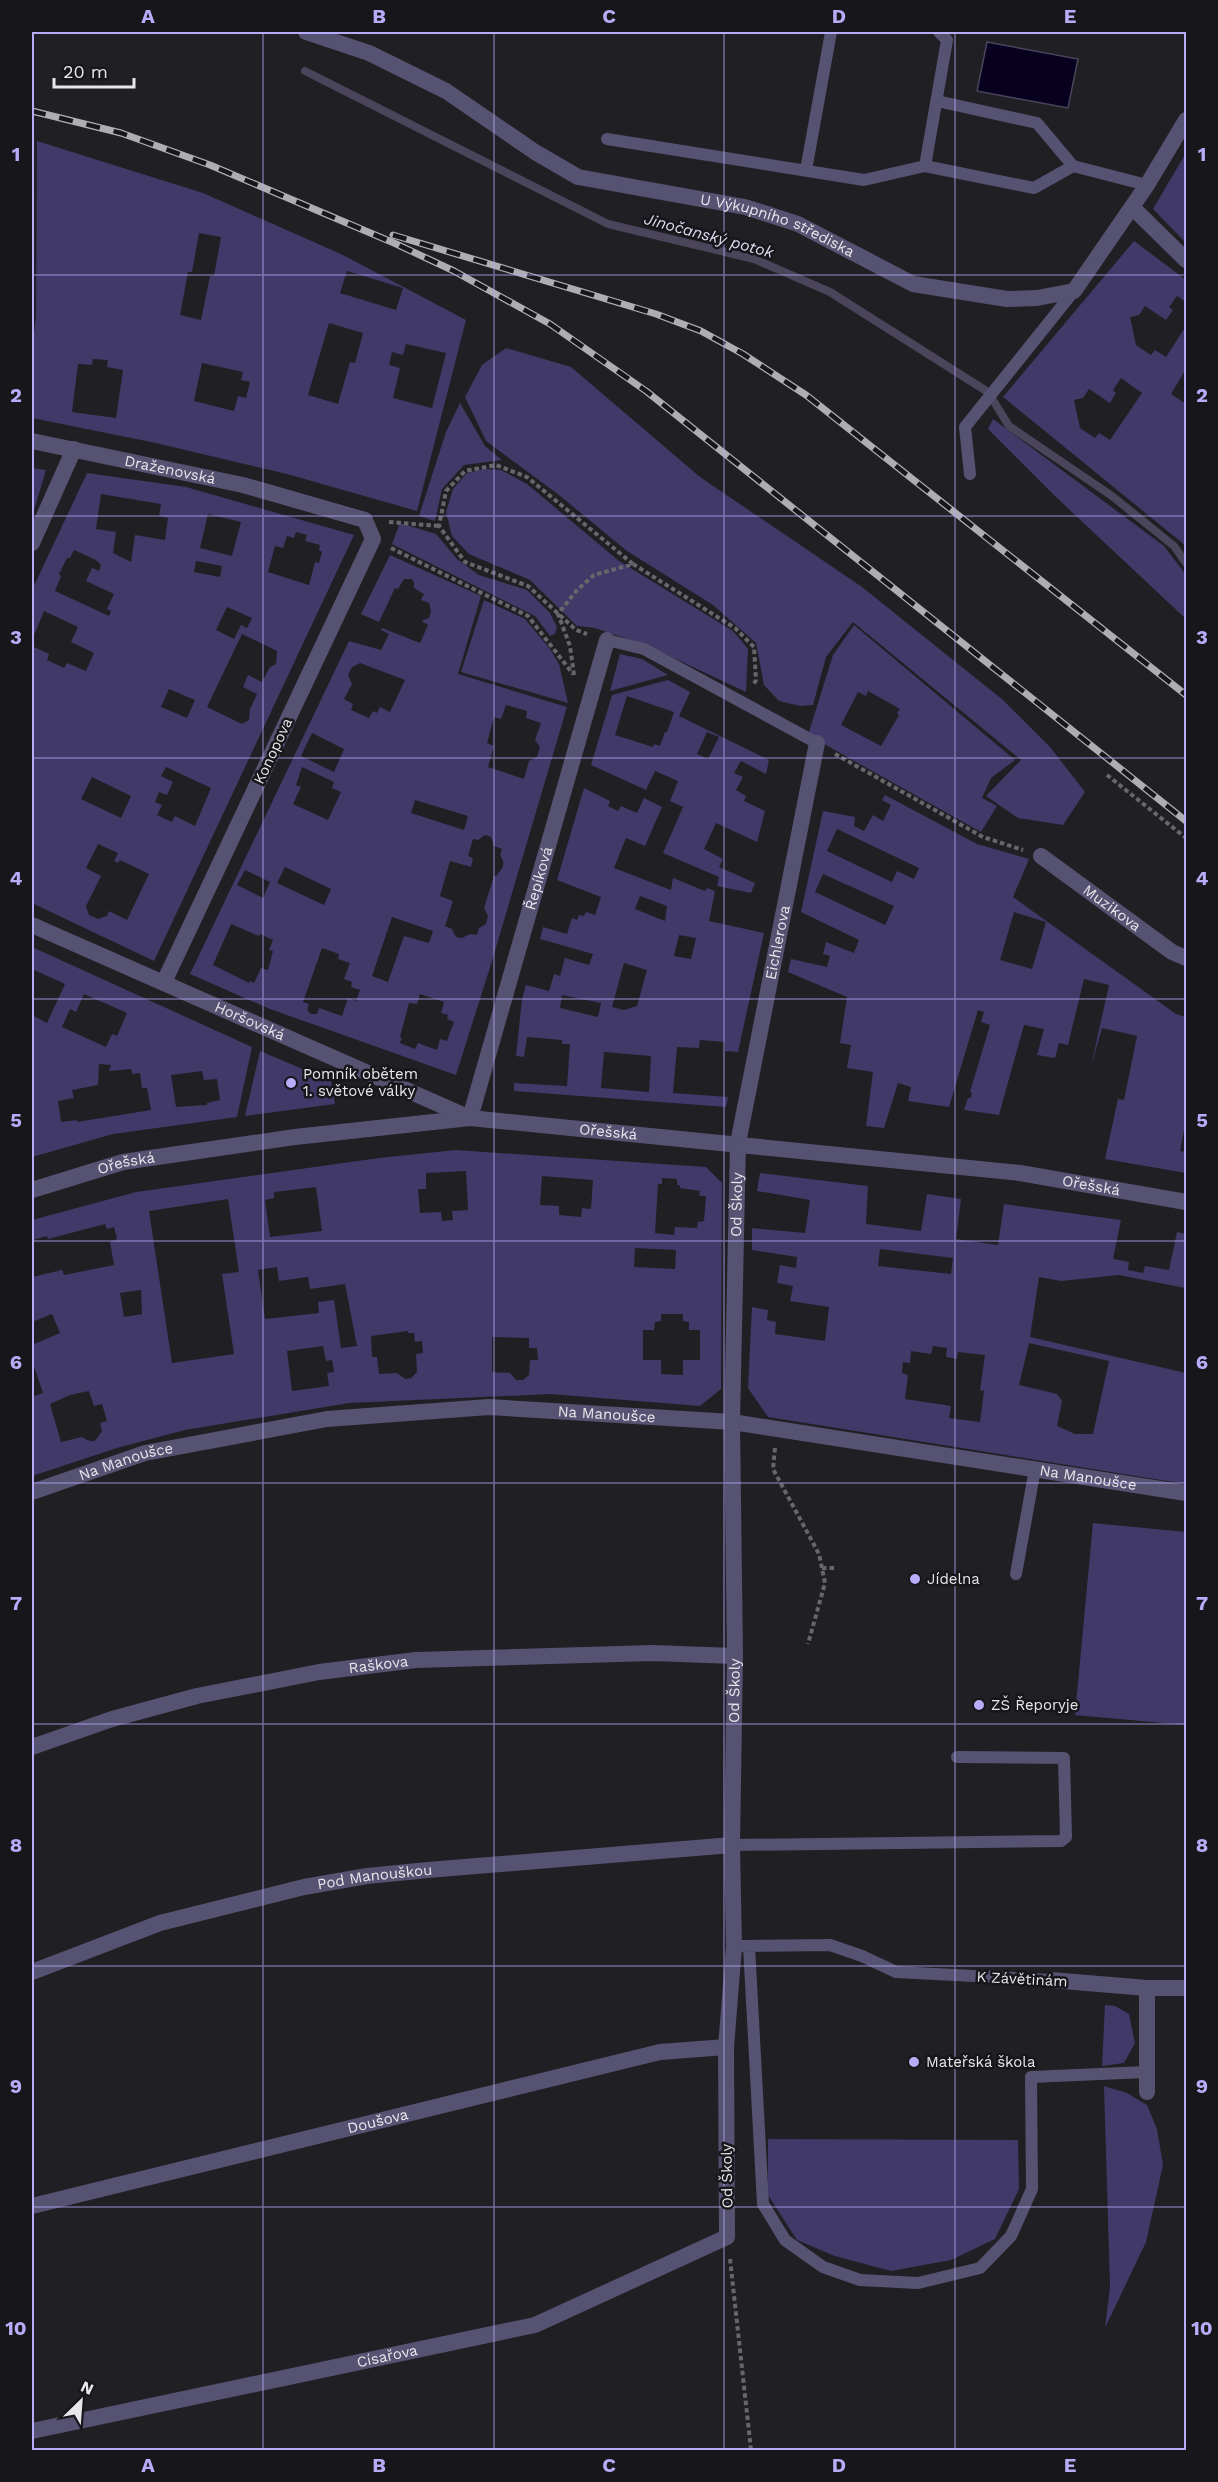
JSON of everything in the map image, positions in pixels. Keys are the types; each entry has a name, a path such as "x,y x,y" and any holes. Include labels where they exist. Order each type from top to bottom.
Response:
{"street":[{"name":"U Výkupního střediska","path":"306,32 369,53 446,91 535,152 579,177 756,210 798,224 914,284 1007,299 1037,298 1074,291"},
{"path":"1074,291 1147,185 1186,120"},
{"path":"1132,207 1186,260"},
{"name":"Draženovská","path":"32,441 243,485 365,519"},
{"path":"32,543 74,449"},
{"path":"365,519 373,539"},
{"name":"Konopova","path":"164,982 373,539"},
{"name":"Řepíková","path":"470,1118 607,640"},
{"name":"Eichlerova","path":"738,1143 817,743"},
{"name":"Muzikova","path":"1041,856 1172,952 1186,958"},
{"name":"Horšovská","path":"32,925 470,1118"},
{"name":"Ořešská","path":"32,1190 123,1162 295,1137 470,1118 1020,1173 1186,1203"},
{"name":"Od Školy","path":"727,2237 726,2047 741,1946 732,1845 735,1656 732,1422 738,1143"},
{"name":"Na Manoušce","path":"32,1492 145,1454 327,1419 489,1407 732,1422 1186,1492"},
{"name":"Raškova","path":"32,1747 112,1719 197,1696 319,1672 416,1660 652,1653 735,1656"},
{"name":"Pod Manouškou","path":"32,1972 160,1923 304,1887 408,1872 732,1845"},
{"name":"K Závětinám","path":"1051,1980 1147,1988 1186,1988"},
{"path":"1147,1988 1147,2092"},
{"name":"Doušova","path":"32,2206 660,2052 726,2047"},
{"name":"Císařova","path":"32,2431 535,2325 727,2237"}],"lane":[{"path":"806,170 831,32"},
{"path":"925,166 947,40 939,32"},
{"path":"937,101 1037,123 1073,166 1147,185"},
{"path":"607,139 864,180 925,166 1034,188 1073,166"},
{"path":"970,474 965,427 1074,291"},
{"path":"607,640 644,649 817,743"},
{"path":"1016,1574 1035,1469"},
{"path":"732,1845 1061,1841 1066,1837 1064,1758 957,1757"},
{"name":"K Závětinám","path":"741,1946 830,1945 862,1956 896,1972 1051,1980"},
{"path":"741,1946 764,2204 785,2240 823,2267 860,2280 918,2283 980,2268 1011,2236 1032,2188 1031,2077 1146,2072"}],"path":[{"path":"607,640 576,630 528,586 465,562 439,526 446,491 465,471 496,465 526,477 633,564 735,628 754,647 756,680"},
{"path":"365,519 439,526"},
{"path":"373,539 528,616 590,695"},
{"path":"558,614 577,590 594,575 633,564"},
{"path":"558,614 570,646 574,675"},
{"path":"817,743 983,837 1041,856"},
{"path":"1107,775 1186,838"},
{"path":"778,1430 773,1469 819,1554 825,1583 808,1644"},
{"path":"822,1568 835,1568"},
{"path":"727,2237 752,2451"}],"shaded area":[{"path":"987,42 1078,59 1068,108 977,91"},
{"path":"37,141 203,193 343,255 466,320 417,511 287,474 156,443 32,418 32,350 36,317","holes":["199,233 221,237 214,276 210,276 201,320 180,315 188,272 192,272","347,271 403,288 396,310 340,293","329,323 363,333 355,363 350,362 338,404 308,395","406,344 446,353 432,408 393,398 400,368 389,365 392,352 403,355","93,359 108,360 107,367 123,370 116,418 72,412 78,364 92,365","202,363 243,372 241,380 250,382 246,398 238,396 234,411 194,401"]},
{"path":"1186,153 1186,243 1153,209"},
{"path":"1134,241 1186,280 1186,302 1177,296 1169,307 1173,310 1166,320 1145,306 1139,315 1130,317 1136,345 1151,355 1155,350 1166,357 1186,326 1186,369 1171,394 1186,404 1186,546 1003,397","holes":["1121,378 1142,393 1110,440 1099,433 1095,438 1080,428 1074,400 1083,398 1089,389 1110,403 1116,393 1113,390"]},
{"path":"506,348 571,367 700,477 862,587 1003,700 1050,747 1085,792 1063,825 1018,818 986,796 1021,760 853,622 826,657 813,705 800,706 779,701 764,685 756,643 713,605 627,551 559,495 486,441 465,397 482,365"},
{"path":"460,403 485,446 502,460 464,465 442,489 435,521 419,516 446,432"},
{"path":"993,419 1164,546 1186,575 1186,619 1057,498 988,429"},
{"path":"32,468 46,470 32,517"},
{"path":"484,469 501,470 527,484 619,561 733,631 748,649 746,692 646,645 595,628 577,626 530,580 469,554 452,536 446,512 453,489 467,473"},
{"path":"87,473 186,487 354,535 154,961 32,903 32,646 49,654 47,660 64,668 67,663 86,671 94,653 71,642 78,627 44,611 32,640 32,590","holes":["101,494 161,504 159,516 168,518 165,540 135,535 131,562 113,553 116,532 96,529","208,514 241,522 232,556 200,548","296,532 307,535 305,541 320,545 319,550 322,552 319,563 315,562 309,585 268,572 275,546 283,548 287,536 294,538","74,550 96,560 101,565 99,571 92,568 86,581 114,594 107,609 111,611 109,616 55,591 61,576 59,574 67,558 70,558","196,561 222,566 220,577 194,572","227,607 252,618 247,628 241,625 234,639 216,630","242,634 277,651 276,664 270,667 262,682 248,675 243,687 257,694 250,709 249,720 242,724 207,707","169,689 195,700 187,718 161,707","166,767 211,788 195,826 175,816 172,822 157,815 162,805 155,802 159,792 167,795 173,782 161,776","92,777 131,796 121,818 81,799","98,844 118,853 114,861 118,863 120,860 149,874 127,920 109,911 107,916 98,919 89,915 86,906 101,876 86,868"]},
{"path":"400,523 436,534 457,559 479,575 527,590 550,613 557,627 555,634 550,636 535,616 392,544"},
{"path":"390,555 481,596 458,674 567,707 456,1075 270,1009 190,974 349,641 381,650 389,634 381,630 382,628 420,643 428,625 421,621 429,618 431,611 429,603 421,600 424,594 414,588 412,579 404,579 398,589 395,588 379,622 361,614","holes":["360,663 405,680 390,712 380,707 377,713 373,711 369,718 351,710 353,704 344,699 352,684 348,675 352,667","506,705 527,711 526,718 541,723 535,740 540,747 537,757 529,761 524,779 488,767 494,746 487,743 494,717 501,719","312,733 344,749 334,772 301,756","302,767 334,782 332,788 341,792 328,820 293,804 301,787 296,785","415,800 468,816 464,830 411,813","485,835 491,837 494,846 502,849 500,855 503,866 494,876 484,908 488,916 486,924 479,928 477,935 470,934 462,938 456,937 452,929 445,926 453,901 440,896 450,861 471,867 473,858 468,856 473,839 478,840","285,867 331,889 324,905 277,883","245,870 270,882 263,898 237,885","392,917 433,931 429,943 404,936 388,982 372,976","231,924 273,940 269,950 273,951 268,970 261,968 254,983 250,981 249,983 213,965","322,948 339,954 338,959 350,963 344,979 352,982 351,987 360,990 356,1001 348,998 342,1016 319,1008 317,1014 311,1014 307,1010 309,1004 303,1002","420,994 444,1002 441,1013 448,1015 447,1019 454,1022 447,1041 440,1039 437,1050 418,1043 415,1049 400,1043 402,1038 400,1037 409,1003 417,1004"]},
{"path":"484,600 525,619 550,649 559,664 568,703 461,672"},
{"path":"854,625 1015,760 991,778 982,798 997,806 981,832 808,735 833,655","holes":["868,691 900,709 897,713 899,715 881,746 841,725 858,692 866,696"]},
{"path":"620,654 642,659 668,675 610,691"},
{"path":"668,680 690,692 679,716 769,760 766,774 741,761 734,773 743,777 736,790 746,796 744,801 765,811 757,842 716,823 704,849 723,859 719,867 755,883 751,893 717,886 719,877 663,853 683,807 670,801 678,781 655,771 646,790 591,765 612,695","holes":["627,696 674,712 660,746 654,744 653,747 615,735","707,732 719,737 708,759 697,754"]},
{"path":"584,788 610,801 608,806 618,811 621,806 637,813 644,798 662,807 645,846 626,838 614,868 671,890 673,878 705,891 707,888 715,891 709,921 764,933 738,1052 725,1051 725,1042 700,1040 699,1048 677,1047 673,1093 728,1097 726,1107 514,1091 514,1083 567,1086 570,1044 562,1044 562,1040 527,1037 524,1057 516,1056 522,999 526,985 549,991 554,974 560,976 565,958 589,965 593,954 540,939 543,927 567,934 572,918 577,920 579,915 584,916 586,912 595,915 601,897 557,880","holes":["640,896 667,906 665,921 635,909","679,935 696,938 691,959 674,956","624,963 647,970 637,1006 624,1010 612,1007","562,995 601,1003 598,1017 560,1008","604,1052 651,1056 649,1092 601,1088"]},
{"path":"885,795 977,844 1029,859 1013,897 1176,1014 1186,1017 1186,1119 1180,1151 1186,1152 1186,1173 1105,1159 1118,1099 1124,1100 1137,1036 1102,1028 1091,1066 1109,985 1084,979 1068,1045 1059,1043 1055,1058 1037,1055 1044,1029 1024,1025 999,1115 964,1110 968,1098 971,1098 972,1093 970,1092 990,1025 981,1022 984,1012 978,1010 949,1107 908,1101 911,1087 898,1083 884,1128 866,1126 873,1072 847,1068 851,1045 840,1043 847,997 788,972 791,959 827,967 830,956 823,954 826,942 854,953 859,940 801,912 823,811 855,817 854,826 864,831 873,815 883,821 891,805 882,800","holes":["837,829 919,868 914,879 897,871 892,882 827,851","823,874 894,906 885,925 815,892","1014,912 1046,922 1032,969 1000,960"]},
{"path":"32,947 252,1047 237,1117 113,1134 32,1157 32,1015 47,1023 65,984 32,969","holes":["84,994 127,1013 117,1036 112,1034 106,1047 62,1027 70,1009 76,1012","99,1064 111,1065 109,1071 131,1069 132,1074 140,1073 142,1088 147,1088 151,1110 77,1122 77,1120 61,1122 58,1101 74,1098 72,1090 98,1085","202,1071 204,1080 217,1079 220,1100 207,1103 207,1105 176,1107 171,1075"]},
{"path":"260,1051 331,1081 335,1104 245,1116"},
{"path":"456,1150 706,1167 722,1183 721,1389 700,1406 550,1394 349,1403 185,1430 117,1448 32,1476 32,1397 43,1393 32,1360 32,1345 60,1333 52,1314 32,1322 32,1277 62,1270 64,1275 114,1265 110,1242 117,1239 114,1227 107,1229 105,1224 48,1239 47,1236 32,1240 32,1220 136,1192 379,1158","holes":["466,1171 468,1210 452,1211 453,1220 442,1221 441,1212 420,1213 418,1189 426,1189 426,1173","542,1176 593,1180 591,1209 582,1208 581,1217 559,1215 559,1206 540,1205","662,1178 677,1179 677,1185 680,1185 680,1188 700,1191 699,1196 706,1196 704,1221 698,1222 697,1228 675,1227 674,1235 655,1233 658,1184 662,1184","316,1187 322,1231 270,1237 265,1200 274,1198 274,1192","228,1199 239,1272 222,1274 234,1354 172,1363 149,1211","635,1248 676,1250 675,1269 634,1267","277,1267 279,1281 308,1277 310,1289 345,1284 357,1346 341,1348 334,1300 318,1302 319,1313 265,1319 258,1270","141,1290 142,1314 124,1317 120,1293","661,1314 683,1314 683,1321 689,1322 689,1330 700,1330 700,1360 683,1360 683,1375 661,1374 661,1360 643,1360 643,1330 654,1330 655,1322 661,1321","408,1331 408,1333 414,1333 415,1342 422,1341 423,1353 416,1354 417,1372 411,1378 405,1379 397,1373 379,1374 377,1357 372,1357 371,1336","492,1337 529,1338 529,1348 537,1348 538,1360 530,1360 529,1375 523,1380 516,1380 510,1373 492,1372","323,1346 326,1361 332,1360 334,1372 327,1373 329,1386 292,1391 287,1351","89,1391 94,1406 102,1404 107,1421 100,1423 102,1431 94,1441 82,1437 61,1442 50,1404 70,1395"]},
{"path":"760,1173 868,1186 866,1224 921,1231 927,1194 961,1199 956,1239 998,1245 1004,1204 1121,1220 1113,1259 1129,1262 1128,1270 1143,1273 1145,1266 1169,1270 1177,1232 1186,1234 1185,1288 1119,1275 1061,1281 1039,1277 1030,1337 1186,1373 1186,1484 768,1417 748,1388 752,1307 768,1310 767,1320 776,1322 775,1334 825,1341 829,1307 790,1301 793,1286 777,1283 780,1265 796,1268 797,1257 752,1250 752,1228 805,1233 810,1200 757,1191","holes":["880,1249 953,1258 951,1274 878,1266","1029,1343 1109,1361 1093,1434 1075,1434 1057,1426 1062,1401 1057,1394 1019,1385","933,1346 947,1348 946,1357 957,1359 958,1352 985,1355 980,1390 984,1391 980,1422 949,1418 951,1406 905,1399 908,1375 902,1373 903,1362 910,1363 911,1351 931,1354"]},
{"path":"1093,1523 1186,1532 1186,1725 1075,1715"},
{"path":"1105,2005 1115,2006 1129,2014 1135,2043 1124,2063 1102,2066"},
{"path":"1104,2086 1127,2093 1147,2105 1157,2129 1163,2165 1146,2242 1105,2328 1110,2287"},
{"path":"768,2139 1018,2140 1019,2189 995,2239 951,2260 891,2271 835,2256 797,2240 768,2195"}],"waterway":[{"name":"Jinočanský potok","path":"305,71 608,224 754,259 830,292 988,392 1009,426 1112,496 1174,546 1186,563"}],"railway":[{"path":"32,111 121,133 210,165 454,271 550,324 646,391 1186,821"},
{"path":"393,235 656,314 701,331 743,354 806,395 1186,695"}],"place":[{"name":"Pomník obětem 1. světové války","path":"291,1083"},
{"name":"Jídelna","path":"915,1579"},
{"name":"ZŠ Řeporyje","path":"979,1705"},
{"name":"Mateřská škola","path":"914,2062"}]}
